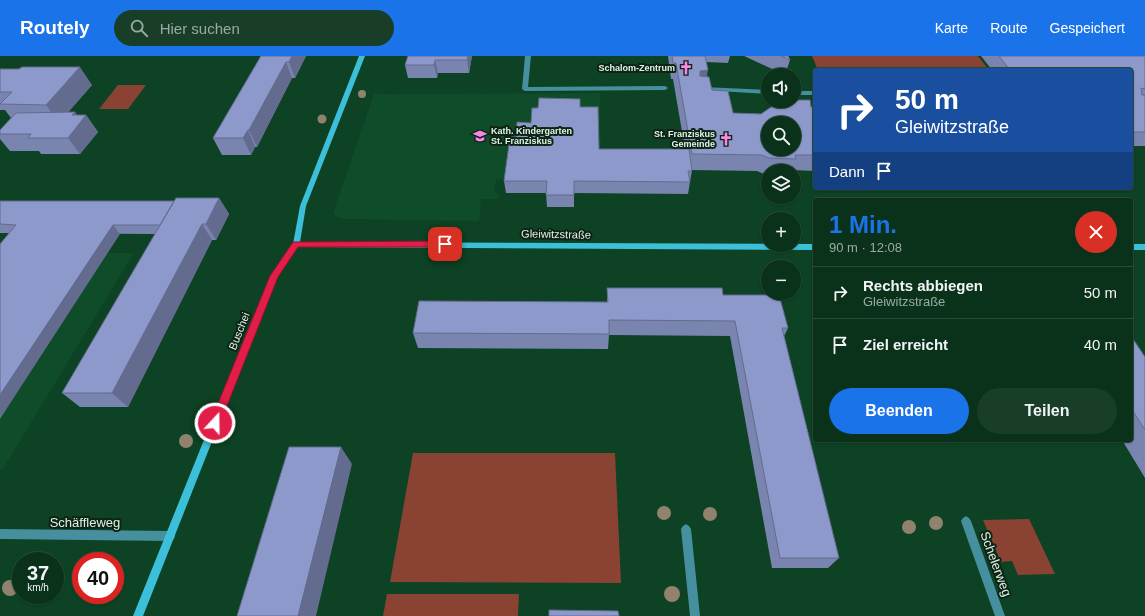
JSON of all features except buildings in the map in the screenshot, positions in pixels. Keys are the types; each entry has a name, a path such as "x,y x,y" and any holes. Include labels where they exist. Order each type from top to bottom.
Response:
{"street":[{"name":"Buschei","path":"138,616 274,276 296,244 303,206 362,56"},
{"path":"528,56 525,89 665,88"},
{"path":"700,89 761,92"},
{"path":"801,92 813,93"},
{"name":"Gleiwitzstraße","path":"296,244 509,244 813,247"},
{"path":"1133,246 1145,246"},
{"name":"Schelerweg","path":"966,521 1000,616"},
{"path":"686,529 695,616"},
{"name":"Schäffleweg","path":"0,534 170,536"}],"shaded area":[{"path":"812,56 978,56 987,68 817,68"},
{"path":"118,85 146,85 128,109 99,109"},
{"name":"Kath. Kindergarten St. Franziskus","path":"600,93 601,181 575,181 574,207 548,179 496,179 494,193 499,193 498,199 481,199 479,221 347,219 338,218 333,213 374,94"},
{"path":"64,253 134,253 3,469 0,469 0,264"},
{"path":"413,453 615,453 621,583 390,582"},
{"path":"1029,519 1055,574 1018,575 1012,561 1001,562 983,520"},
{"path":"387,594 519,594 518,616 383,616"}],"place":[{"name":"Schalom-Zentrum","path":"686,68"},
{"name":"Kath. Kindergarten St. Franziskus","path":"480,136"},
{"name":"St. Franziskus Gemeinde","path":"726,139"}],"route":[{"path":"215,423 274,276 296,244 445,244"}]}
